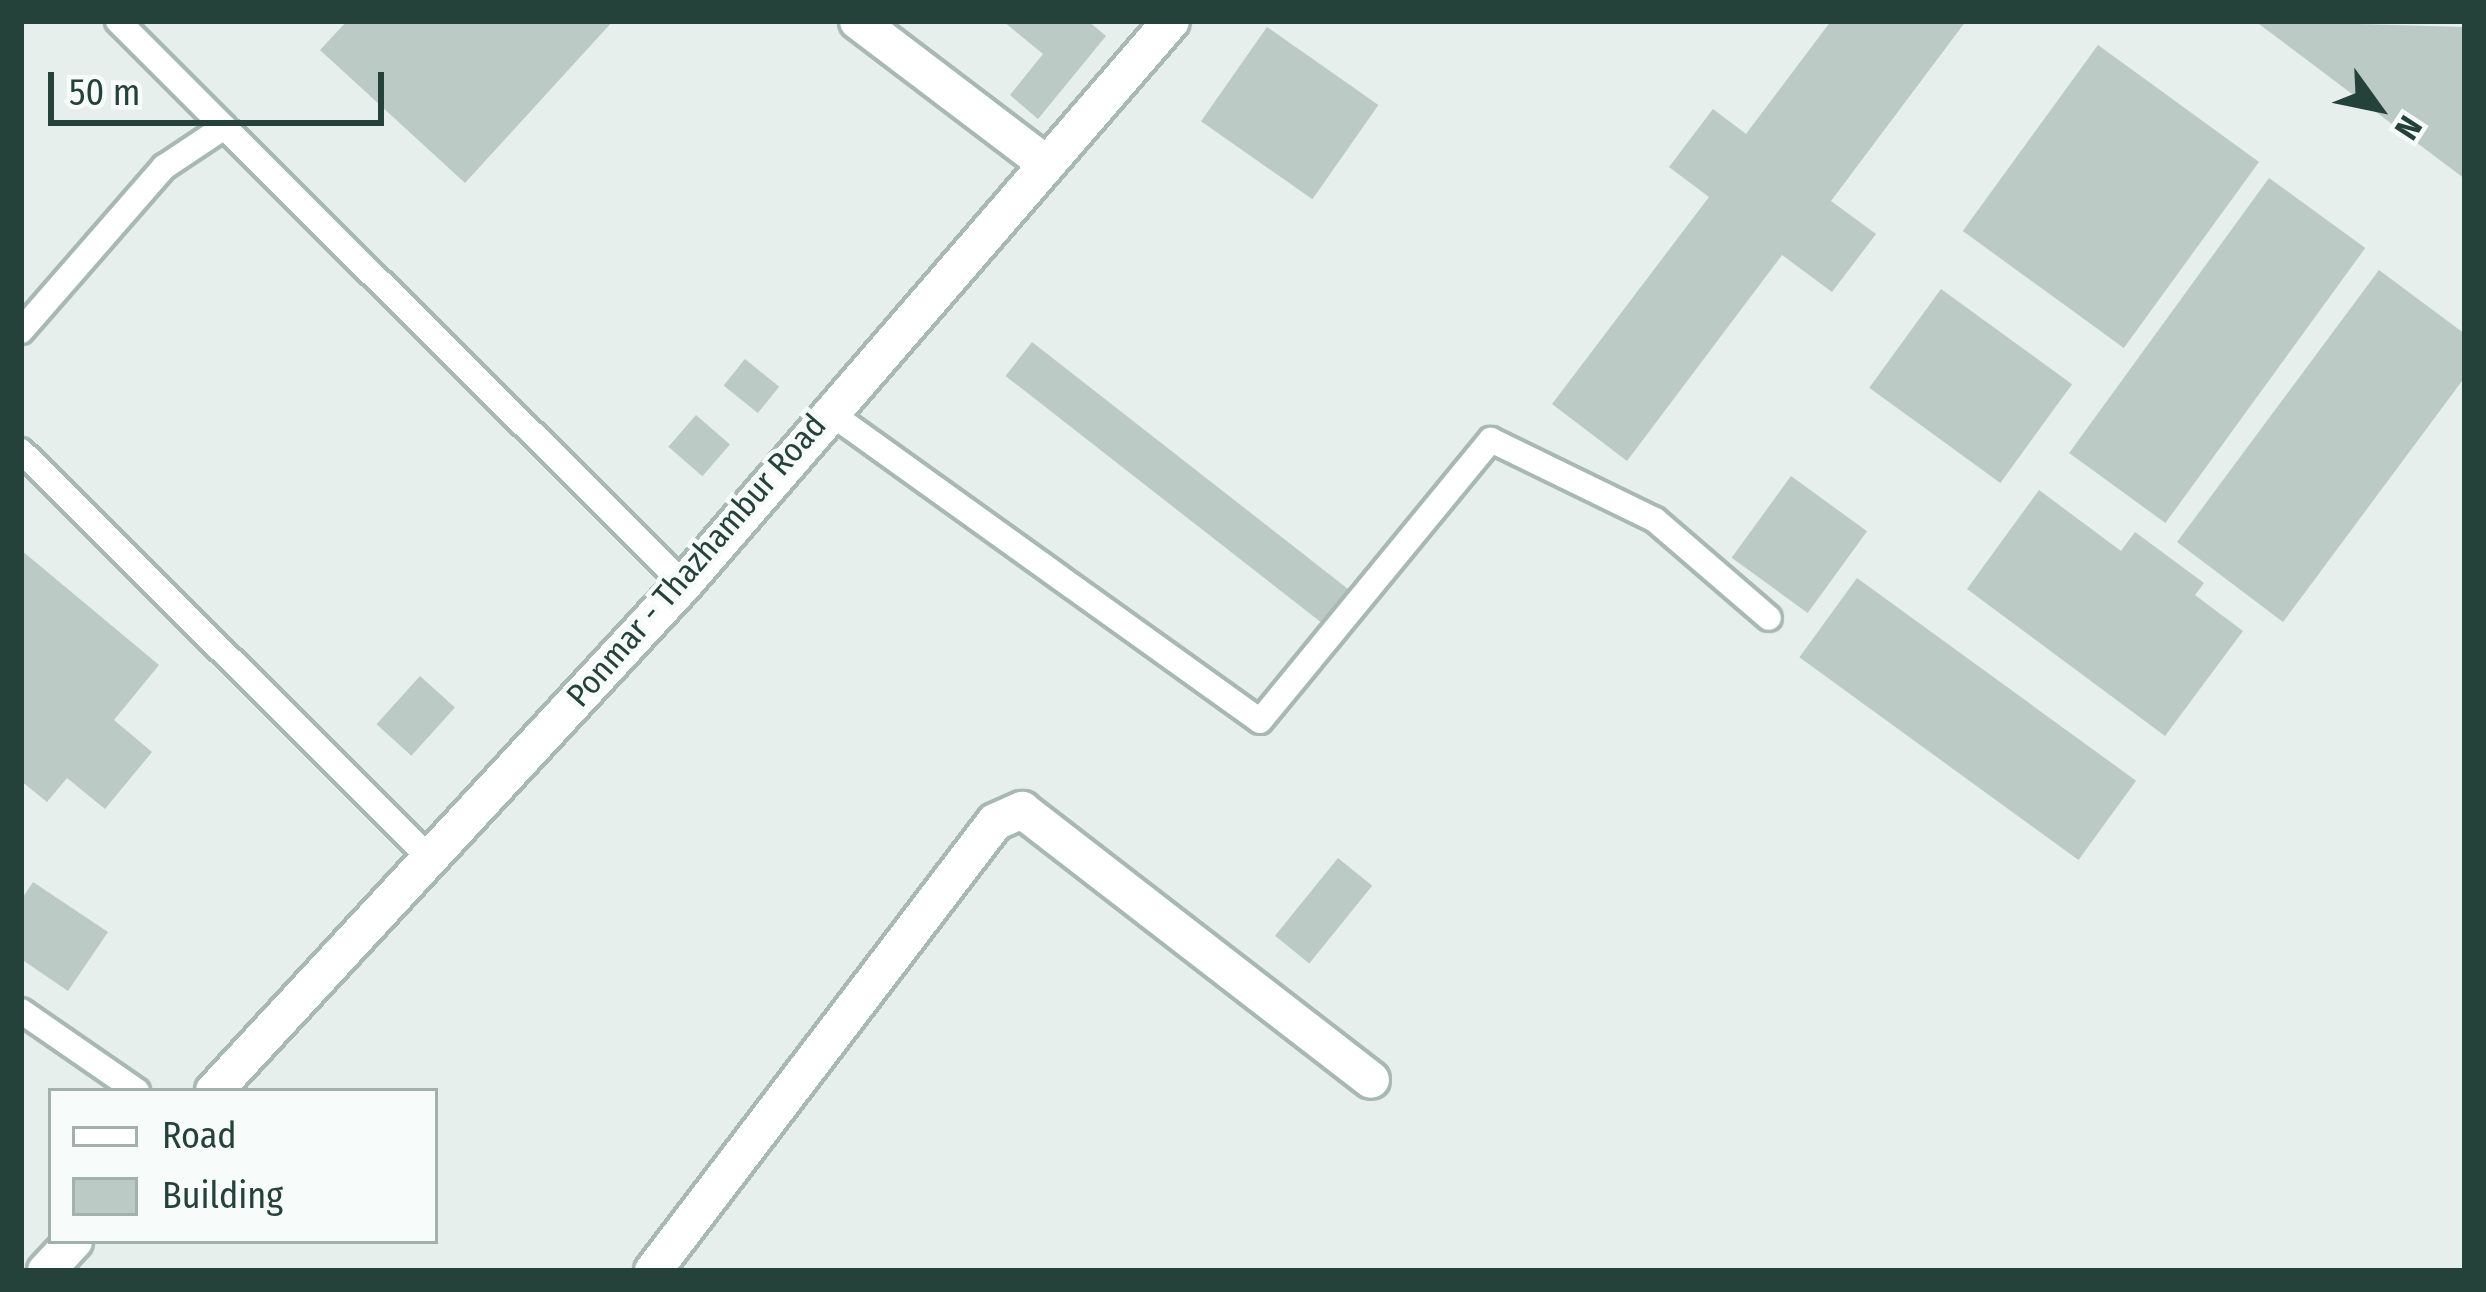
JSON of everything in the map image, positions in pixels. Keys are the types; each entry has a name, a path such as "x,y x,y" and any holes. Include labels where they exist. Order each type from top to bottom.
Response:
{"street":[{"path":"858,21 1045,164"},
{"name":"Ponmar - Thazhambur Road","path":"217,1088 684,584 1171,21"},
{"path":"663,1268 995,822 1022,810 1371,1080"},
{"path":"46,1271 71,1244"}],"lane":[{"path":"118,21 684,584"},
{"path":"21,331 164,167 224,128"},
{"path":"829,412 1171,666 1260,721 1491,440 1654,520 1769,618"},
{"path":"21,452 428,856"},
{"path":"21,1011 133,1088"}],"building":[{"path":"347,21 613,21 465,183 320,50"},
{"path":"1003,21 1088,21 1106,36 1038,119 1010,95 1043,54"},
{"path":"1831,21 1966,21 1831,201 1876,234 1832,292 1782,255 1627,461 1552,404 1709,197 1669,167 1713,109 1746,134"},
{"path":"2255,21 2465,27 2465,179"},
{"path":"1267,27 1378,105 1312,199 1201,121"},
{"path":"2098,45 2259,162 2124,348 1963,231"},
{"path":"2269,178 2365,248 2165,523 2069,453"},
{"path":"2379,270 2465,334 2465,377 2283,622 2177,542"},
{"path":"1941,289 2072,384 2000,483 1869,388"},
{"path":"1032,342 1354,593 1327,627 1006,376"},
{"path":"745,359 779,387 758,413 724,385"},
{"path":"696,415 730,445 702,476 668,447"},
{"path":"1791,476 1867,531 1808,613 1732,558"},
{"path":"2039,490 2121,551 2135,532 2204,583 2195,595 2243,631 2165,736 1967,589"},
{"path":"21,550 159,665 114,720 152,752 105,809 67,778 47,802 21,781"},
{"path":"1857,578 2136,781 2079,860 1799,657"},
{"path":"420,676 455,707 411,756 377,724"},
{"path":"1338,858 1372,886 1309,963 1275,936"},
{"path":"33,882 108,932 68,991 21,959 21,900"}]}
